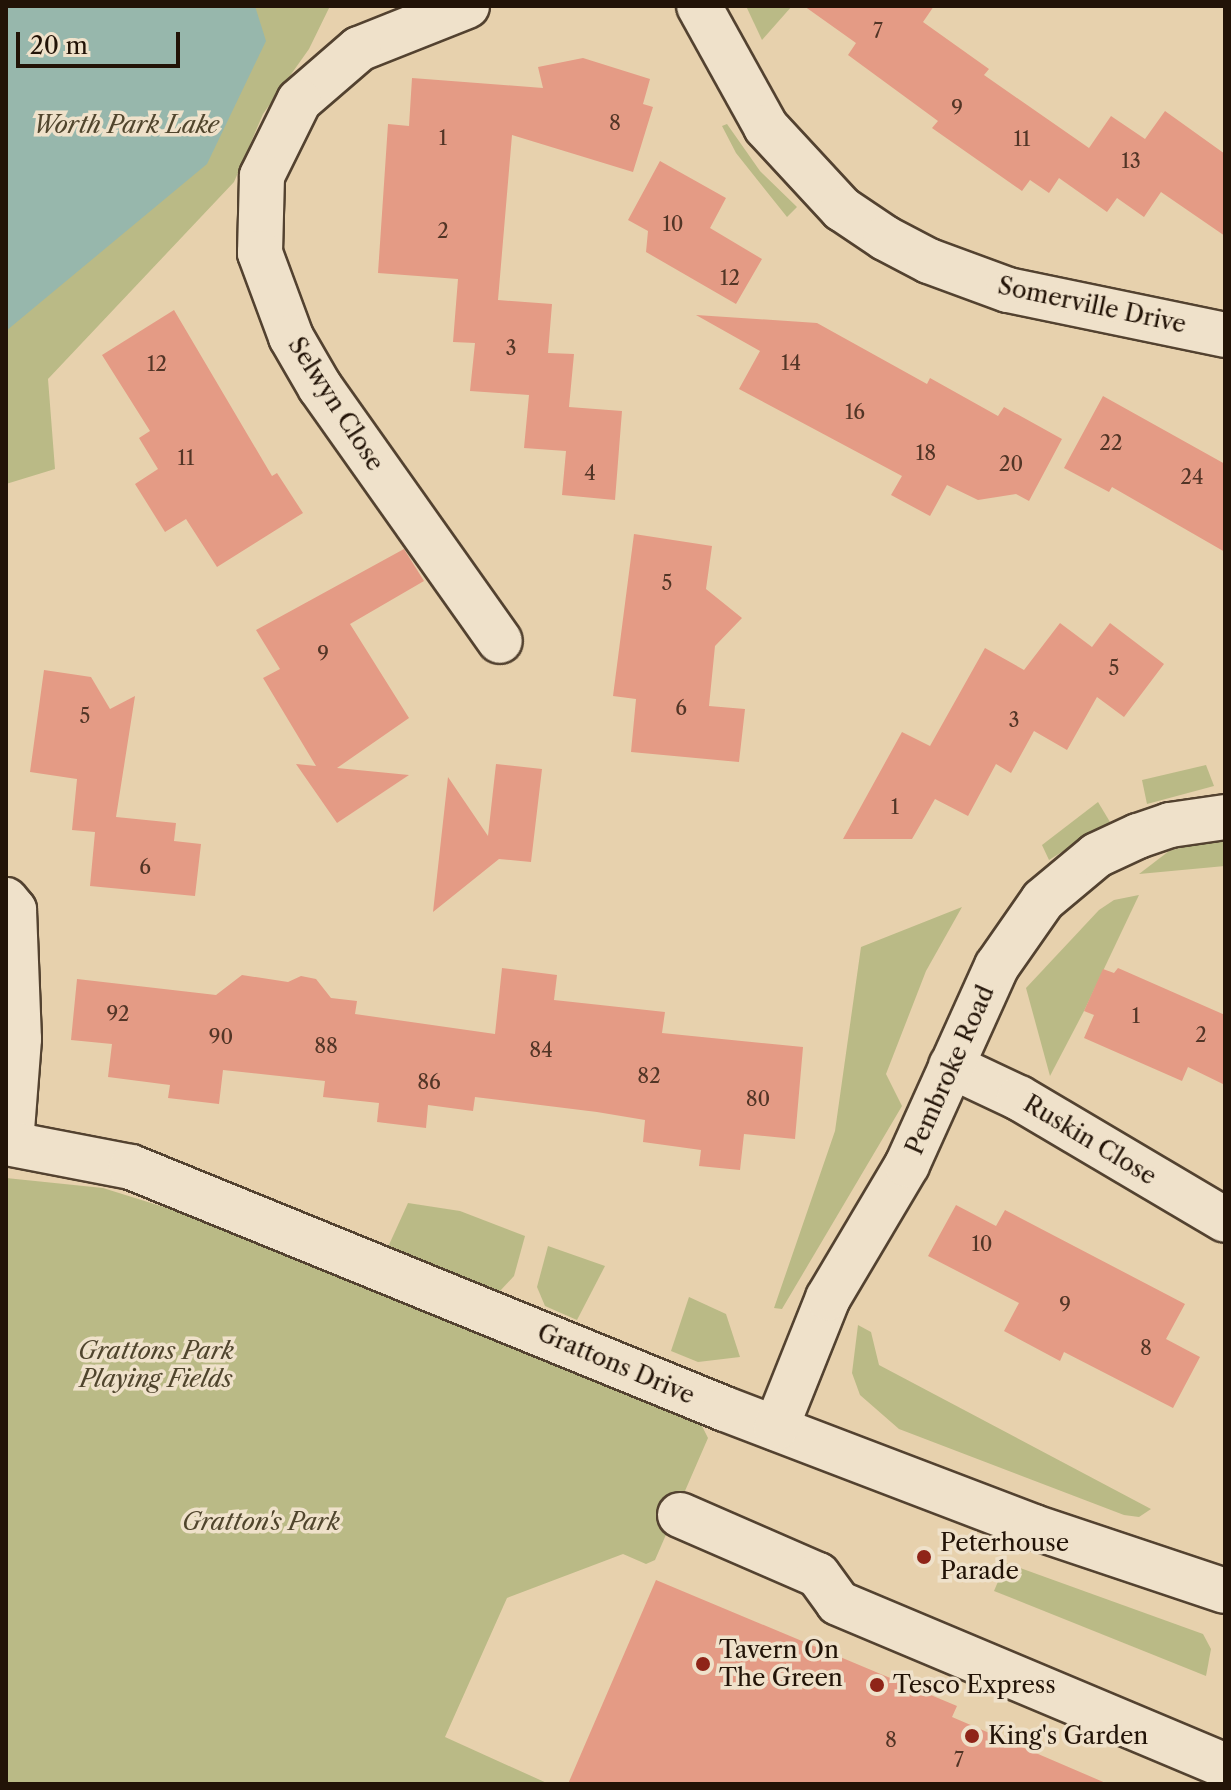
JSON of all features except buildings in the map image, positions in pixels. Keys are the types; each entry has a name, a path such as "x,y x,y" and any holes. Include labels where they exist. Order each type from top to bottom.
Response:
{"street":[{"name":"Selwyn Close","path":"467,6 359,49 299,101 262,176 260,253 291,337 320,387 500,641"},
{"name":"Somerville Drive","path":"699,6 766,127 842,209 885,238 929,261 1008,290 1225,335"},
{"name":"Pembroke Road","path":"776,1428 807,1340 888,1203 997,966 1043,900 1097,855 1138,836 1170,825 1225,817"},
{"path":"6,900 14,910 19,1039 8,1143"},
{"name":"Ruskin Close","path":"951,1066 1019,1098 1225,1220"},
{"name":"Grattons Drive","path":"8,1143 131,1167 776,1428 1034,1527 1225,1591"},
{"path":"680,1515 818,1575 838,1603 1215,1759"}],"green space":[{"name":"Worth Park Lake","path":"6,6 330,6 309,49 263,114 234,182 48,379 55,469 6,484"},
{"path":"746,6 792,6 762,40"},
{"path":"727,124 760,171 797,207 787,217 736,153 722,126"},
{"path":"1206,765 1214,786 1147,804 1142,780"},
{"path":"1098,802 1110,822 1049,860 1042,845"},
{"path":"1225,836 1225,866 1139,874 1169,851"},
{"path":"1139,895 1050,1076 1026,988 1099,910 1114,900"},
{"path":"962,907 926,971 886,1074 902,1106 782,1309 774,1308 835,1131 861,947"},
{"name":"Gratton's Park","path":"6,1178 103,1188 167,1208 349,1278 702,1426 708,1438 655,1560 646,1564 623,1554 507,1598 445,1737 549,1784 6,1784"},
{"path":"408,1203 460,1211 525,1236 514,1276 499,1292 388,1247"},
{"path":"548,1246 605,1266 577,1320 545,1306 537,1287"},
{"path":"689,1297 726,1314 740,1357 698,1362 671,1351"},
{"path":"858,1325 871,1332 879,1365 1151,1509 1139,1517 1124,1515 899,1429 860,1395 852,1373"},
{"path":"1006,1563 1203,1634 1211,1649 1206,1676 994,1591"}],"water":[{"name":"Worth Park Lake","path":"6,6 255,6 266,41 207,164 6,331"}],"place":[{"name":"Peterhouse Parade","path":"924,1557"},
{"name":"Tavern On The Green","path":"703,1664"},
{"name":"Tesco Express","path":"877,1685"},
{"name":"King's Garden","path":"972,1736"}],"park label":[{"name":"Grattons Park Playing Fields","path":"156,1365"}]}
